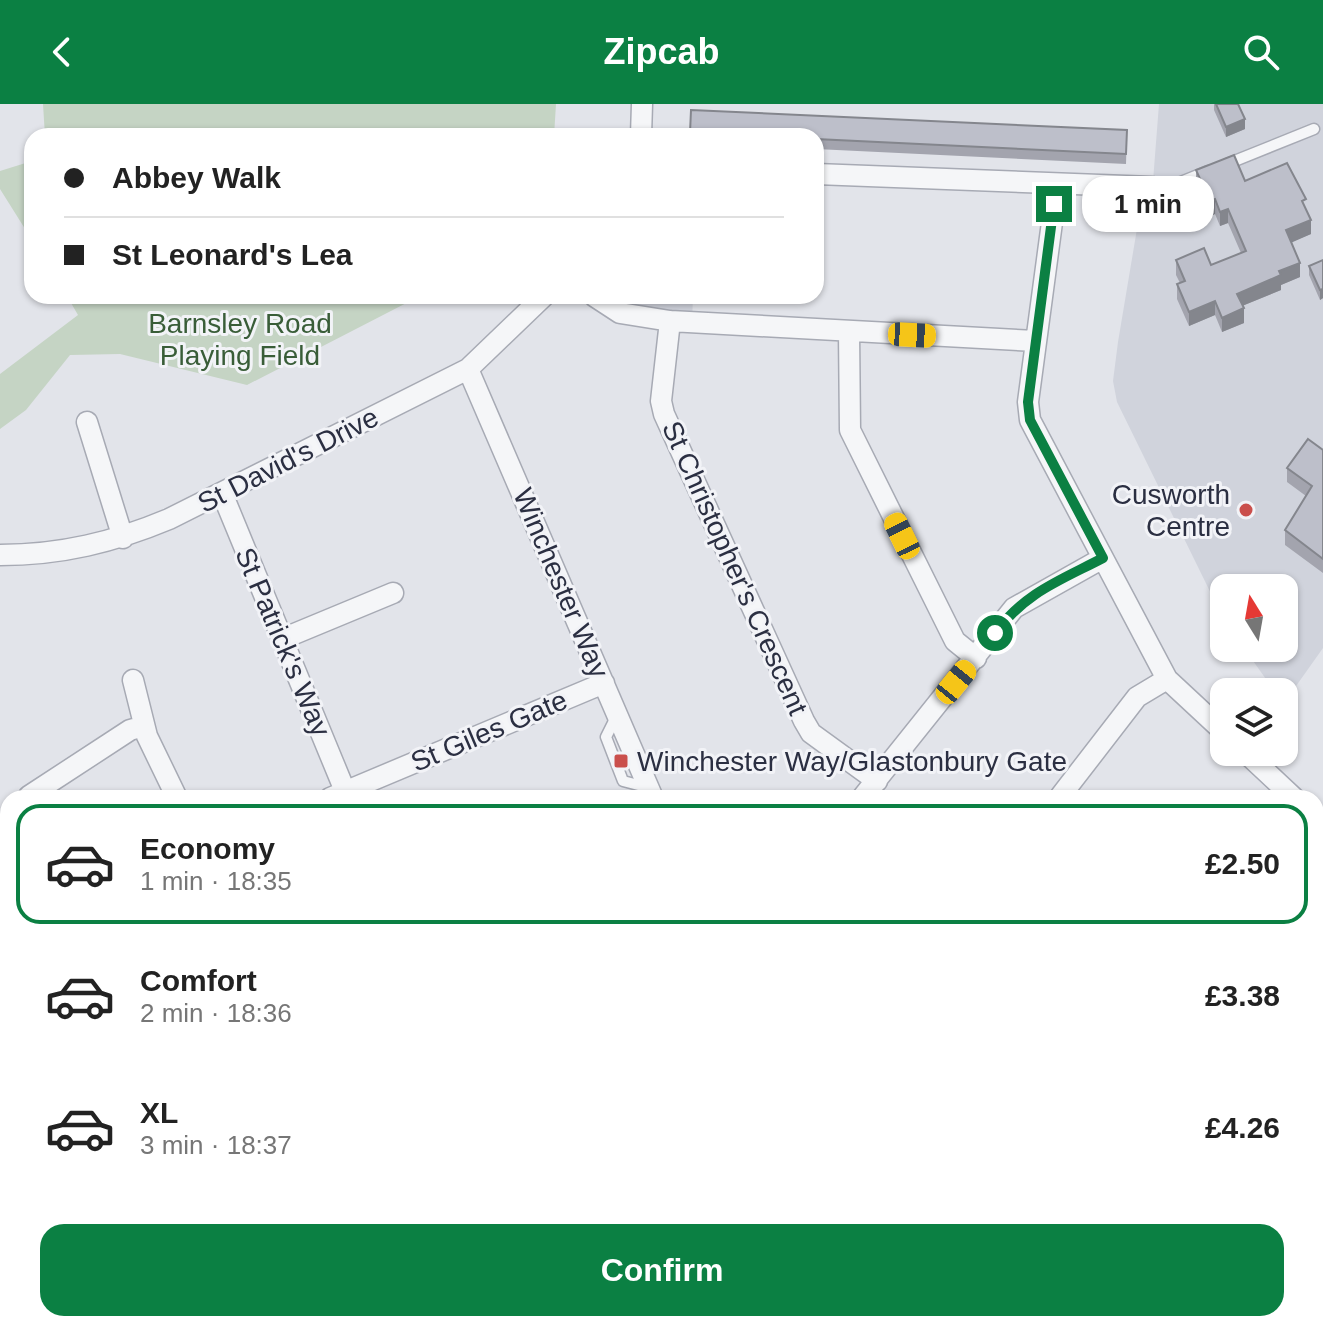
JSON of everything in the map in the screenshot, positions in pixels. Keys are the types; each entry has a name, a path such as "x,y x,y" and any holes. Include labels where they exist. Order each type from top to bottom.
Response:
{"street":[{"path":"641,128 642,104"},
{"path":"824,174 1152,187"},
{"path":"1057,185 1028,402 1030,420 1167,679 1210,719"},
{"name":"St David's Drive","path":"0,555 80,549 123,538 222,493 468,369 536,304"},
{"path":"606,304 620,313 670,321 1036,341"},
{"name":"St Christopher's Crescent","path":"670,321 661,401 670,428 811,733 877,781"},
{"path":"849,332 850,430 955,641 976,658"},
{"name":"Winchester Way","path":"468,369 650,790"},
{"path":"87,422 123,538"},
{"name":"St Patrick's Way","path":"222,493 282,639 336,790"},
{"path":"869,790 1014,608 1103,558"},
{"path":"282,639 397,591"},
{"path":"1065,790 1137,697 1150,686 1167,679"},
{"path":"133,680 144,726 173,790"},
{"name":"St Giles Gate","path":"347,790 604,683"},
{"path":"38,790 130,730 144,726"},
{"path":"1260,766 1285,790"}],"lane":[{"path":"1152,187 1171,186 1314,129"}],"shaded area":[{"path":"1159,104 1323,104 1323,648 1298,683 1298,678 1265,678 1254,662 1298,662 1298,574 1210,574 1210,591 1117,402 1113,381 1143,193 1152,194"},
{"path":"623,304 693,304 692,323"}],"green space":[{"path":"43,104 556,104 554,128 44,128"},
{"path":"24,164 24,227 0,189 0,171"},
{"name":"Barnsley Road Playing Field","path":"72,304 404,304 247,385 120,354 70,355 26,410 0,429 0,374 78,315"}],"building":[{"path":"1216,104 1238,104 1245,119 1226,127"},
{"path":"691,110 1127,130 1126,154 824,139 824,128 690,128"},
{"path":"1234,155 1245,181 1287,163 1306,199 1302,201 1311,220 1286,230 1300,263 1237,294 1244,308 1222,318 1215,301 1189,312 1177,284 1185,281 1176,260 1204,248 1211,265 1246,251 1228,209 1220,212 1215,199 1210,201 1196,170"},
{"path":"1323,260 1323,289 1320,290 1309,266"},
{"path":"1308,439 1323,450 1323,559 1285,530 1312,486 1287,468"}],"place":[{"name":"Cusworth Centre","path":"1246,510"},
{"name":"Winchester Way/Glastonbury Gate","path":"621,761"}],"route":[{"path":"995,633 1014,608 1026,599 1103,558 1030,420 1028,402 1054,204"}]}
